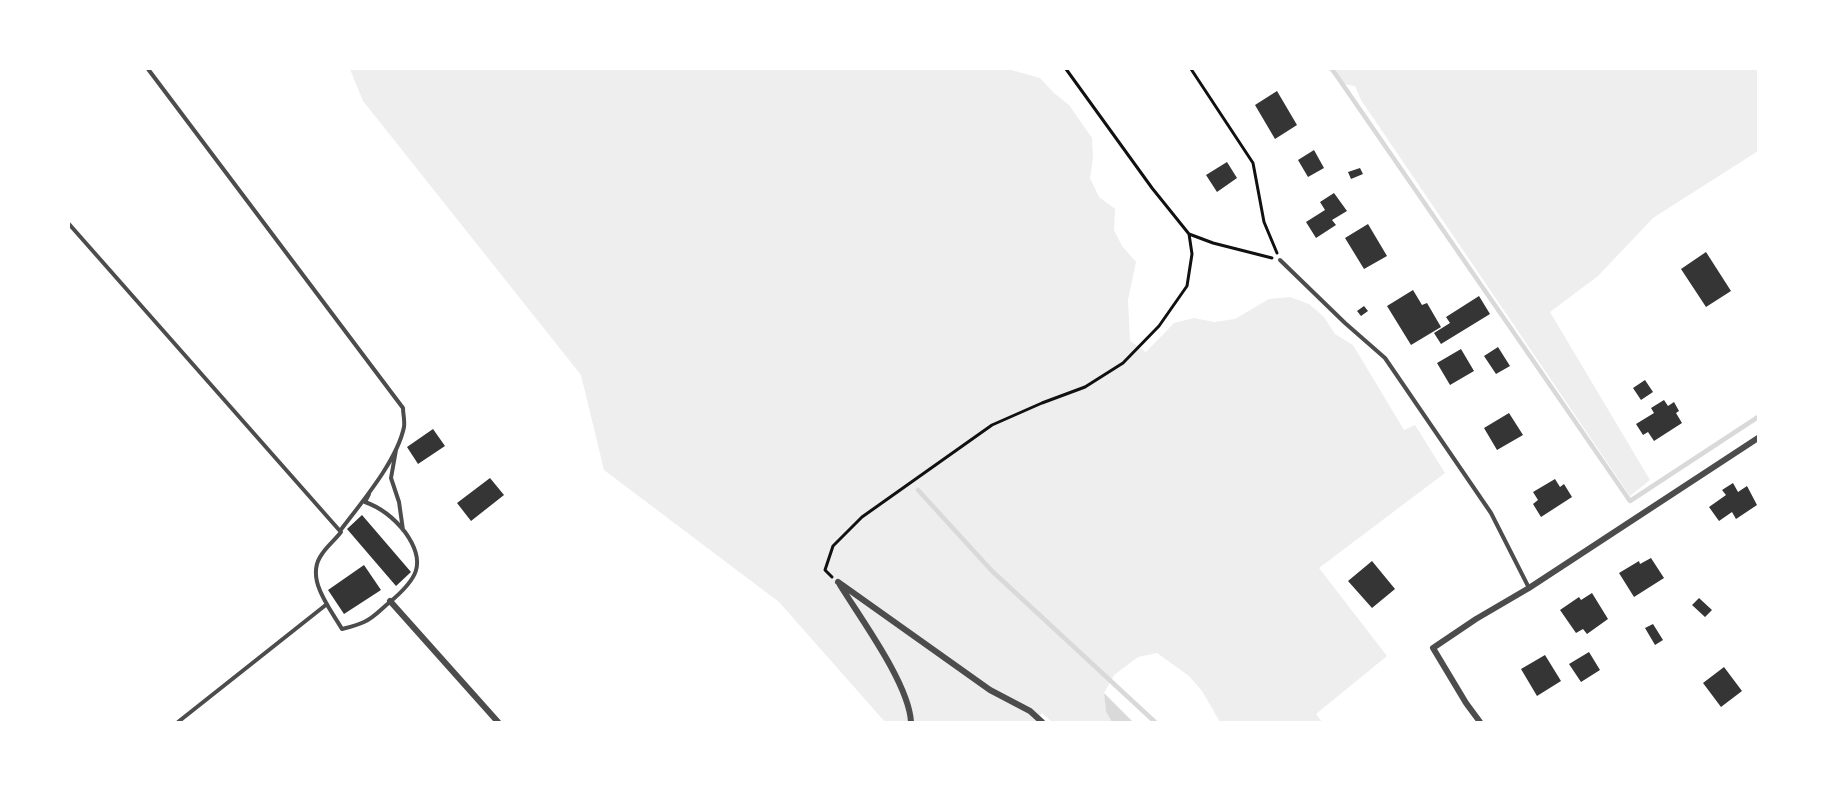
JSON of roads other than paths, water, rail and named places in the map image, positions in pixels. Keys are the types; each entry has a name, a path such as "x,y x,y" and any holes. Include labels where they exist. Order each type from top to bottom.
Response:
{"street":[{"path":"1480,722 1432,648 1529,588 1758,438"},
{"path":"910,722 910,710 892,669 838,582 990,690 1030,711 1042,722"},
{"path":"390,602 498,722"}],"lane":[{"path":"147,69 403,408 404,426 397,446 391,478 399,502 404,531"},
{"path":"69,224 341,532"},
{"path":"1280,260 1385,358 1491,513 1529,588"},
{"path":"369,494 365,502 379,507 396,521 411,540 418,563 415,575 405,590 366,622 342,629 319,588 315,571 320,556 377,483 397,446"},
{"path":"178,722 327,604"}],"waterway":[{"path":"1332,69 1630,501 1758,417"},
{"path":"918,490 992,571 1155,722"}]}
